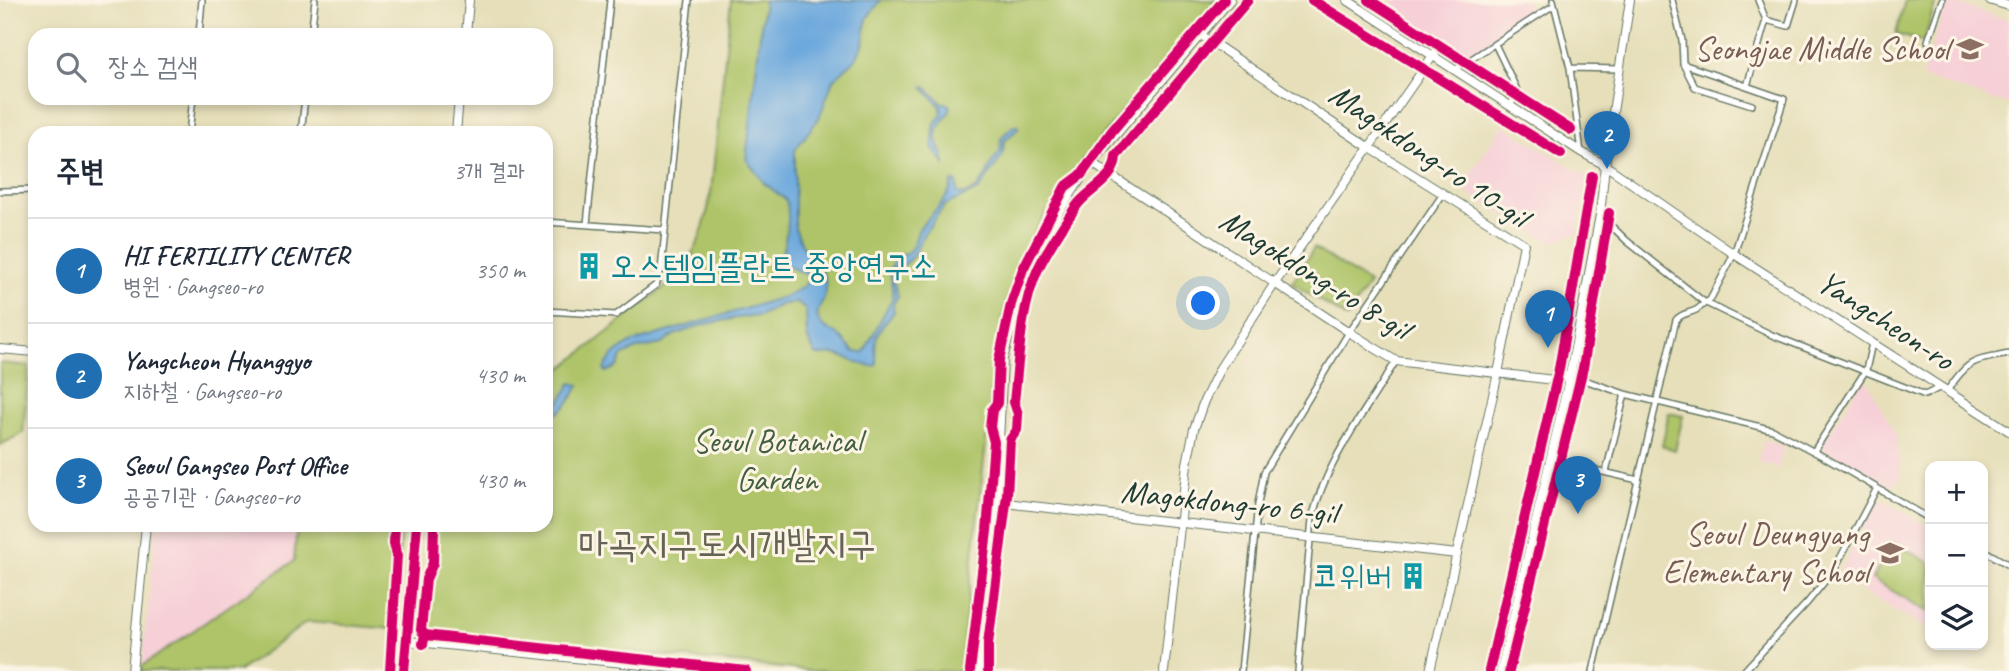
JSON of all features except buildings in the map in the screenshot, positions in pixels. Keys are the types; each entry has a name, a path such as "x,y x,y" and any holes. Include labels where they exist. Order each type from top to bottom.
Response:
{"street":[{"path":"200,28 202,0"},
{"path":"312,28 315,0"},
{"path":"467,28 470,0"},
{"path":"587,224 611,0"},
{"path":"553,312 608,316 623,312 656,285 661,270 689,0"},
{"path":"978,671 996,502 1003,359 1026,271 1059,211 1093,163 1230,0"},
{"name":"Yangcheon-ro","path":"1346,0 1434,54 1581,152 1605,164 1734,254 2009,431"},
{"path":"1501,671 1570,375 1600,215 1630,0"},
{"path":"1672,0 1682,40 1683,64 1695,87 1752,105"},
{"path":"1746,86 1766,20 1758,0"},
{"path":"1766,20 1788,26 1796,0"},
{"path":"1928,41 1942,0"},
{"path":"1989,0 2009,6"},
{"path":"1456,69 1554,3 1570,68 1581,152"},
{"name":"Magokdong-ro 10-gil","path":"1201,35 1370,148 1524,244 1498,373"},
{"path":"1495,44 1518,92 1510,106"},
{"path":"1164,671 1187,464 1194,429 1204,401 1220,369 1275,283 1434,54"},
{"path":"1593,671 1676,320 1681,315 1699,309 1704,302 1710,300 1734,254 1784,99 1683,64"},
{"path":"1570,68 1620,69"},
{"path":"190,126 191,105"},
{"path":"303,126 304,105"},
{"path":"457,126 458,105"},
{"name":"Magokdong-ro 8-gil","path":"1093,163 1396,361 1554,380 1570,375"},
{"path":"0,191 28,190"},
{"path":"1241,671 1255,531 1264,472 1349,332 1443,194"},
{"path":"1600,215 1627,241 1704,302 1772,335 1925,395 1944,389 1966,365 2009,354"},
{"path":"553,222 664,230"},
{"path":"1814,451 1866,370 1872,343"},
{"path":"0,349 28,351"},
{"path":"1298,671 1310,538 1317,495 1396,361"},
{"path":"1430,671 1498,373"},
{"path":"1570,375 1625,394 1773,430 1925,516"},
{"path":"1606,472 1625,394"},
{"path":"1551,460 1638,480"},
{"path":"1744,671 1834,570 1877,488"},
{"name":"Magokdong-ro 6-gil","path":"996,502 1457,554"},
{"path":"132,671 145,532"},
{"path":"404,671 416,532"},
{"path":"1988,553 2008,564"},
{"path":"407,641 702,671"}],"shaded area":[{"path":"1394,0 1526,0 1532,14 1464,58 1389,8"},
{"name":"Seongjae Middle School","path":"1947,1 2009,20 2009,105 1922,77"},
{"path":"1503,125 1587,177 1577,234 1551,242 1461,189"},
{"path":"1865,377 1897,437 1901,476 1891,487 1820,447"},
{"path":"1764,440 1784,446 1778,468 1758,462"},
{"name":"Seoul Deungyang Elementary School","path":"1879,498 1925,525 1925,627 1837,577"},
{"path":"155,532 296,532 294,561 142,666"}],"green space":[{"name":"Seoul Botanical Garden","path":"731,0 1216,0 1077,166 1034,233 1007,299 996,355 960,671 812,671 427,630 424,624 435,532 553,532 553,368 561,369 675,277 697,244 706,219"},
{"path":"1905,0 1936,0 1924,42 1896,34"},
{"path":"1314,248 1369,283 1347,318 1292,283"},
{"path":"0,363 28,366 23,433 0,445"},
{"path":"1669,413 1683,416 1675,450 1662,446"},
{"path":"296,532 401,532 394,629 307,622 239,671 141,671 142,666 294,561"},
{"path":"1893,542 1925,560 1925,610 1872,579"}],"water":[{"path":"764,0 881,0 867,18 863,45 855,60 833,80 819,118 795,150 795,229 807,254 821,271 826,285 818,312 819,321 854,352 864,352 892,299 892,263 912,247 919,229 944,201 952,182 957,182 957,192 960,194 967,194 977,188 1000,152 1001,138 1013,126 1018,126 1018,129 1004,141 1003,155 979,190 945,205 924,234 913,256 903,266 894,268 893,279 898,296 893,304 894,312 877,335 875,366 834,354 815,354 807,337 806,310 797,303 782,304 759,316 702,325 674,335 662,344 623,355 617,367 606,372 604,370 612,358 633,342 787,296 804,286 810,276 785,265 781,260 788,223 786,200 764,183 746,159"},
{"path":"923,87 942,103 951,107 937,132 937,141 945,165 932,147 935,123 942,114 941,107"},
{"path":"571,383 579,385 570,401 553,415 553,408 560,402"}],"cycle path":[{"path":"970,671 987,531 994,442 990,427 992,410 997,403 999,360 1011,304 1023,269 1065,187 1081,175 1112,131 1224,0"},
{"path":"988,671 988,644 1007,495 1010,440 1017,430 1018,414 1014,402 1019,351 1032,284 1046,253 1080,201 1106,179 1116,156 1248,0"},
{"path":"1312,0 1561,154"},
{"path":"1369,0 1571,130"},
{"path":"1489,671 1559,369 1592,176"},
{"path":"1509,671 1583,368 1609,213"},
{"path":"390,671 397,555 395,532"},
{"path":"404,671 416,532"},
{"path":"423,644 425,635 421,630 426,579 433,563 434,532"},
{"path":"425,635 746,671"}],"place":[{"name":"Seongjae Middle School","path":"1970,49"},
{"name":"Yangcheon Hyanggyo","path":"1607,169"},
{"name":"오스템임플란트 중앙연구소","path":"589,266"},
{"name":"HI FERTILITY CENTER","path":"1548,348"},
{"name":"Seoul Gangseo Post Office","path":"1578,514"},
{"name":"Seoul Deungyang Elementary School","path":"1890,553"},
{"name":"코위버","path":"1413,576"}],"district":[{"name":"마곡지구도시개발지구","path":"727,543"}]}
